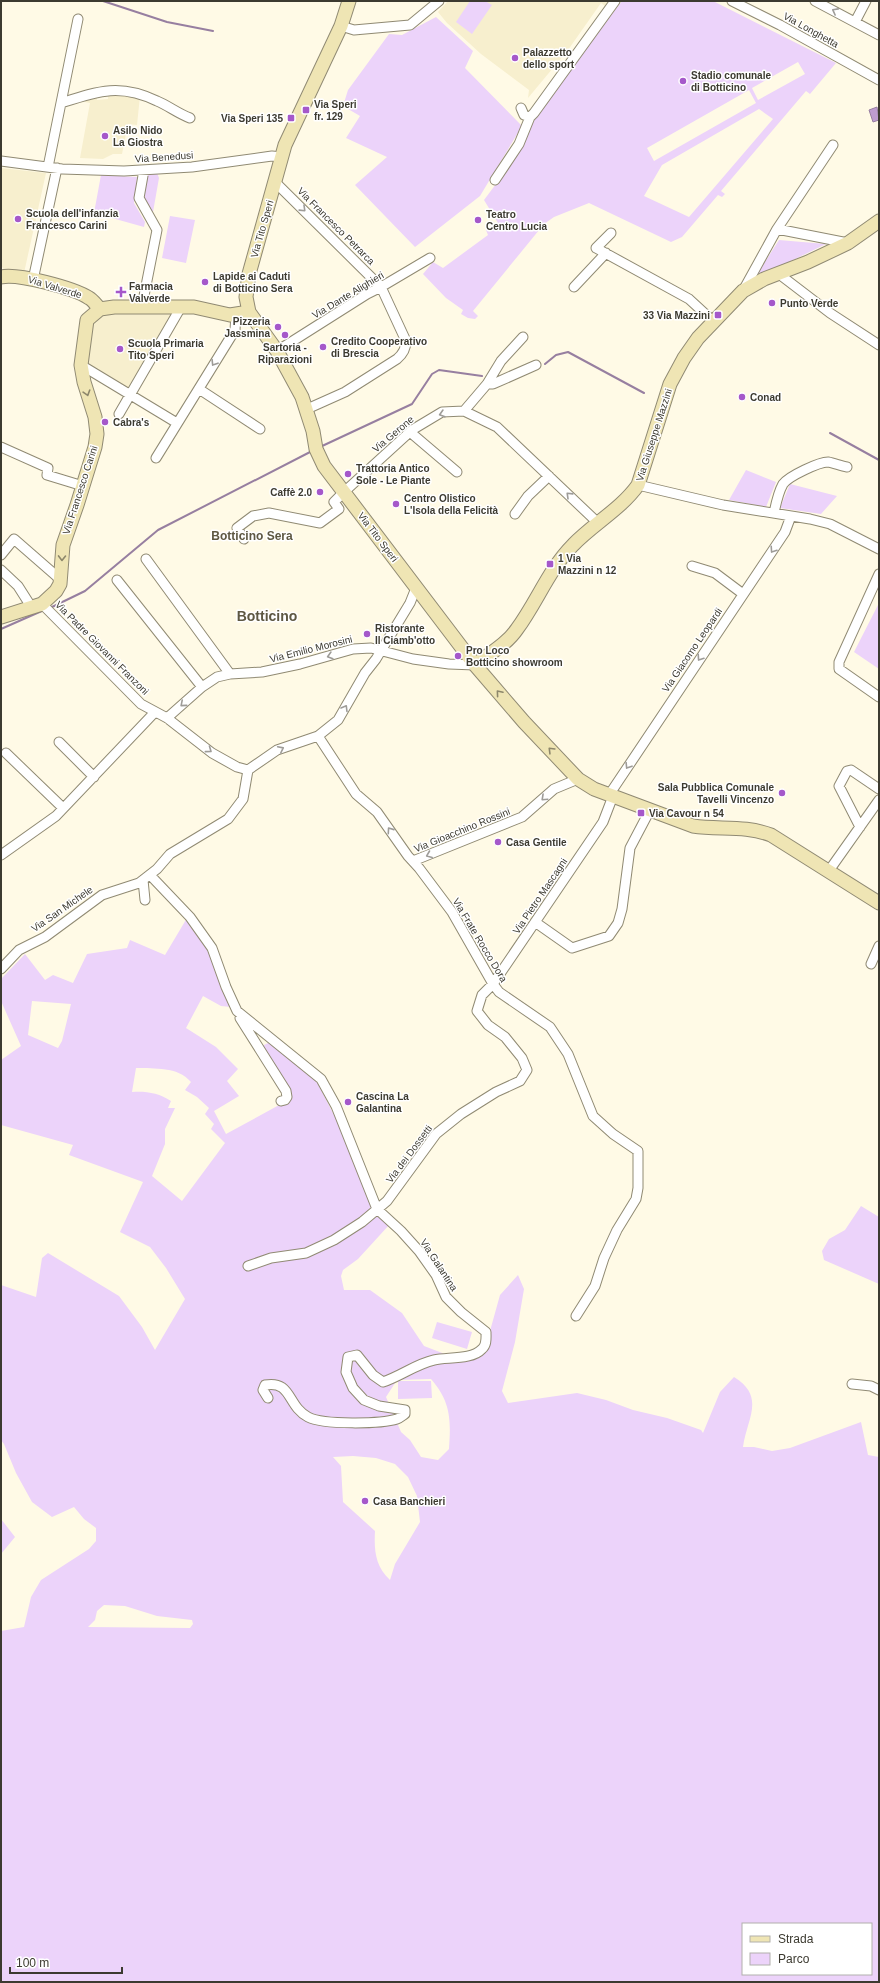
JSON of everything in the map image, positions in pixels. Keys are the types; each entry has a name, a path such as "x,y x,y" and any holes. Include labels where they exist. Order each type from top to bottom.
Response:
{"street":[{"name":"Via Tito Speri","path":"349,1 341,26 292,130 282,157 249,274 248,308 277,351 293,379 307,409 319,457 416,588 475,664 524,722 578,779 594,789 692,826 706,828 739,828 761,831 771,835 879,903"},
{"path":"341,26 354,30 410,25 438,1"},
{"path":"495,180 519,144 530,117 615,1"},
{"name":"Via Longhetta","path":"732,1 780,25 879,80"},
{"path":"815,1 879,35"},
{"path":"855,22 866,1"},
{"path":"33,280 61,103 78,19"},
{"path":"61,103 89,94 126,90 159,101 174,112 190,118"},
{"path":"521,108 524,115 530,117"},
{"name":"Via Giuseppe Mazzini","path":"744,291 777,229 833,146"},
{"name":"Via Benedusi","path":"1,161 52,167 124,171 192,166 272,156 282,157"},
{"path":"142,306 157,230 139,198 144,170"},
{"name":"Via Francesco Petrarca","path":"275,182 381,287 404,334 406,347 402,354 345,392 307,409"},
{"name":"Via Giuseppe Mazzini","path":"475,664 507,641 517,630 557,564 572,545 597,522 627,498 638,485 670,384 690,349 714,322 744,291 764,279 779,274 848,243 879,221"},
{"path":"777,229 848,243"},
{"path":"611,233 596,248 689,299 714,322"},
{"path":"574,287 606,253"},
{"name":"Via Dante Alighieri","path":"277,351 367,294 430,258"},
{"name":"Via Valverde","path":"3,274 33,280 88,298 100,309"},
{"path":"779,274 830,313 879,345"},
{"path":"100,309 142,306 181,307 201,308 230,314 248,308"},
{"path":"119,414 181,307"},
{"name":"Via Francesco Carini","path":"61,580 63,545 83,486 97,434 95,417 84,382 81,365 87,320 100,309"},
{"path":"156,458 235,330 230,314"},
{"path":"464,411 488,384 501,361 524,337"},
{"path":"81,365 177,423"},
{"path":"488,384 493,384 536,365"},
{"path":"199,389 260,429"},
{"name":"Via Gerone","path":"344,492 410,432 442,412 464,411 497,427 597,522"},
{"path":"410,432 457,472"},
{"path":"1,447 48,468 47,475 83,486"},
{"path":"774,513 778,496 784,482 799,473 828,462 847,467"},
{"path":"515,514 528,496 549,476"},
{"path":"638,485 723,505 830,524 879,549"},
{"path":"244,540 237,528 254,516 269,514 320,523 339,509 334,502 344,492"},
{"name":"Via Giacomo Leopardi","path":"611,796 785,532 791,516"},
{"path":"1,555 14,539 61,580 56,591 42,608 1,617"},
{"path":"146,559 230,674"},
{"path":"692,566 715,573 743,594"},
{"name":"Via Padre Giovanni Franzoni","path":"1,570 135,699 166,718 212,753 237,767 248,770"},
{"path":"879,574 839,662 839,669 879,697"},
{"path":"117,580 202,687"},
{"path":"248,770 277,750 318,736 338,720 365,673 410,603 416,588"},
{"name":"Via Emilio Morosini","path":"166,718 202,687 218,677 230,674 262,672 300,664 353,649 381,649 413,658 449,664 475,664"},
{"path":"1,855 56,816 155,712"},
{"name":"Via Frate Rocco Dora","path":"318,736 356,794 377,812 408,856 414,861 452,912 499,992 550,1027 568,1054 593,1116 613,1134 638,1151 638,1188 636,1199 617,1230 604,1258 595,1286 576,1316"},
{"path":"59,742 94,777"},
{"path":"6,753 63,808"},
{"name":"Via San Michele","path":"1,969 19,950 44,937 102,895 139,883 170,854 228,819 243,799 248,770"},
{"path":"860,827 839,786 839,782 847,771 851,770 879,789"},
{"name":"Via Gioacchino Rossini","path":"414,861 522,817 554,789 578,779"},
{"name":"Via Pietro Mascagni","path":"493,984 603,822 611,796"},
{"path":"828,872 879,800"},
{"path":"535,922 572,948 609,936 618,923 622,909 630,848 650,810"},
{"path":"145,900 147,877"},
{"name":"Via Galantina","path":"147,877 190,917 212,948 226,987 237,1011 286,1091 287,1097 281,1101"},
{"path":"871,964 879,946"},
{"name":"Via dei Dossetti","path":"248,1266 271,1258 306,1253 334,1240 387,1201 436,1134 466,1110 496,1092 520,1081 527,1070 522,1058 505,1037 488,1025 477,1011 482,995 493,984"},
{"name":"Via Galantina","path":"237,1011 321,1079 336,1106 377,1209 401,1230 419,1251 436,1275 446,1297 461,1312 486,1332 487,1342 482,1350 463,1357 434,1360 398,1377 383,1382 373,1376 357,1355 348,1357 346,1372 353,1388 364,1400 379,1406 405,1410 405,1414 398,1419 370,1423 321,1421 309,1417 300,1411 283,1386 273,1383 265,1384 263,1390 268,1398"},
{"path":"852,1384 871,1386 879,1390"}],"shaded area":[{"path":"448,1 608,1 605,6 601,3 568,50 528,98 529,90 481,54 447,23 438,12"},
{"name":"Asilo Nido La Giostra","path":"108,92 140,96 137,125 128,124 122,154 113,154 103,159 80,158 90,103 85,102 85,97 96,94 97,100 108,99"},
{"path":"877,107 879,120 873,122 869,110"},
{"name":"Scuola dell'infanzia Francesco Carini","path":"1,168 46,173 24,273 6,273 1,265"},
{"name":"Scuola Primaria Tito Speri","path":"141,312 173,314 129,390 85,364 92,325 99,316 106,314"}],"green space":[{"path":"470,1 485,1 492,5 472,34 456,22"},
{"path":"622,1 713,1 836,63 810,94 806,91 721,191 725,194 722,197 718,195 682,237 671,242 589,203 554,217 544,224 473,311 478,316 475,319 468,318 461,314 463,310 446,298 423,274 433,262 443,268 488,235 486,230 498,223 484,200 499,180 532,119","holes":["798,62 805,74 758,100 752,88","749,90 756,103 654,161 647,148","759,109 773,119 689,217 644,196 662,165"]},
{"path":"436,17 473,51 465,68 522,126 480,196 415,247 355,185 387,157 346,138 360,116 343,106 348,90 389,34 402,35"},
{"path":"148,173 157,173 159,178 153,212 143,200"},
{"path":"101,175 137,177 134,203 145,222 144,227 94,213"},
{"path":"170,216 195,220 186,263 162,258"},
{"path":"779,240 826,244 754,279"},
{"path":"746,470 776,482 766,507 729,500"},
{"path":"790,484 837,496 821,514 780,508"},
{"path":"879,603 879,669 854,652"},
{"path":"187,918 209,951 231,1007 221,1006 203,996 186,1028 216,1047 238,1069 227,1081 239,1096 214,1111 226,1134 281,1104 291,1101 291,1093 260,1047 272,1041 317,1082 390,1224 358,1259 343,1270 341,1276 344,1290 370,1290 402,1313 424,1346 450,1356 479,1355 490,1331 500,1295 518,1275 524,1289 515,1342 502,1391 508,1403 577,1393 606,1400 633,1410 667,1418 701,1430 703,1433 720,1392 734,1377 744,1385 752,1400 752,1409 743,1447 754,1447 772,1451 790,1448 861,1422 868,1455 879,1457 879,1982 1,1982 1,1631 24,1627 31,1597 41,1580 89,1549 96,1541 96,1528 84,1519 74,1507 52,1517 32,1502 16,1473 1,1440 1,1285 36,1297 42,1258 48,1253 119,1296 142,1327 155,1350 185,1299 166,1268 150,1247 120,1232 143,1182 69,1155 73,1145 1,1125 1,1060 21,1046 1,1001 1,979 25,954 45,980 53,975 73,983 87,954 127,948 130,940 165,955","holes":["32,1001 71,1004 62,1041 58,1048 28,1035","136,1068 165,1069 179,1073 191,1082 185,1090 197,1097 209,1108 205,1114 214,1124 211,1129 225,1143 182,1201 152,1176 165,1144 165,1129 175,1108 168,1108 171,1101 162,1096 147,1092 132,1092","431,1379 443,1396 449,1420 449,1449 438,1460 421,1457 410,1440 401,1432 386,1397 397,1380","353,1456 376,1458 395,1464 408,1477 417,1496 420,1522 395,1564 390,1580 381,1569 376,1557 375,1531 343,1502 341,1466 333,1457","104,1605 125,1606 157,1616 192,1620 193,1624 190,1628 88,1627 95,1620 97,1611"]},
{"path":"861,1206 879,1217 879,1284 824,1260 822,1251 829,1239 845,1230"},
{"path":"437,1322 472,1332 467,1349 432,1338"},
{"path":"398,1381 431,1381 432,1398 398,1399"},
{"path":"1,1519 15,1537 1,1554"}],"waterway":[{"path":"103,1 167,22 213,31"},
{"path":"545,364 556,355 568,352 644,393"},
{"path":"320,447 412,404 432,374 439,370 482,376"},
{"path":"830,433 879,460"},
{"path":"50,608 85,591 158,530 312,451"},
{"path":"1,629 44,610"}],"place":[{"name":"Palazzetto dello sport","path":"515,58"},
{"name":"Stadio comunale di Botticino","path":"683,81"},
{"name":"Via Speri fr. 129","path":"306,110"},
{"name":"Via Speri 135","path":"291,118"},
{"name":"Asilo Nido La Giostra","path":"105,136"},
{"name":"Scuola dell'infanzia Francesco Carini","path":"18,219"},
{"name":"Teatro Centro Lucia","path":"478,220"},
{"name":"Lapide ai Caduti di Botticino Sera","path":"205,282"},
{"name":"Farmacia Valverde","path":"121,292"},
{"name":"Punto Verde","path":"772,303"},
{"name":"33 Via Mazzini","path":"718,315"},
{"name":"Pizzeria Jassmina","path":"278,327"},
{"name":"Sartoria - Riparazioni","path":"285,335"},
{"name":"Credito Cooperativo di Brescia","path":"323,347"},
{"name":"Scuola Primaria Tito Speri","path":"120,349"},
{"name":"Conad","path":"742,397"},
{"name":"Cabra's","path":"105,422"},
{"name":"Trattoria Antico Sole - Le Piante","path":"348,474"},
{"name":"Caffè 2.0","path":"320,492"},
{"name":"Centro Olistico L'Isola della Felicità","path":"396,504"},
{"name":"1 Via Mazzini n 12","path":"550,564"},
{"name":"Ristorante Il Ciamb'otto","path":"367,634"},
{"name":"Pro Loco Botticino showroom","path":"458,656"},
{"name":"Sala Pubblica Comunale Tavelli Vincenzo","path":"782,793"},
{"name":"Via Cavour n 54","path":"641,813"},
{"name":"Casa Gentile","path":"498,842"},
{"name":"Cascina La Galantina","path":"348,1102"},
{"name":"Casa Banchieri","path":"365,1501"}],"district":[{"name":"Botticino Sera","path":"252,536"},
{"name":"Botticino","path":"267,616"}]}
